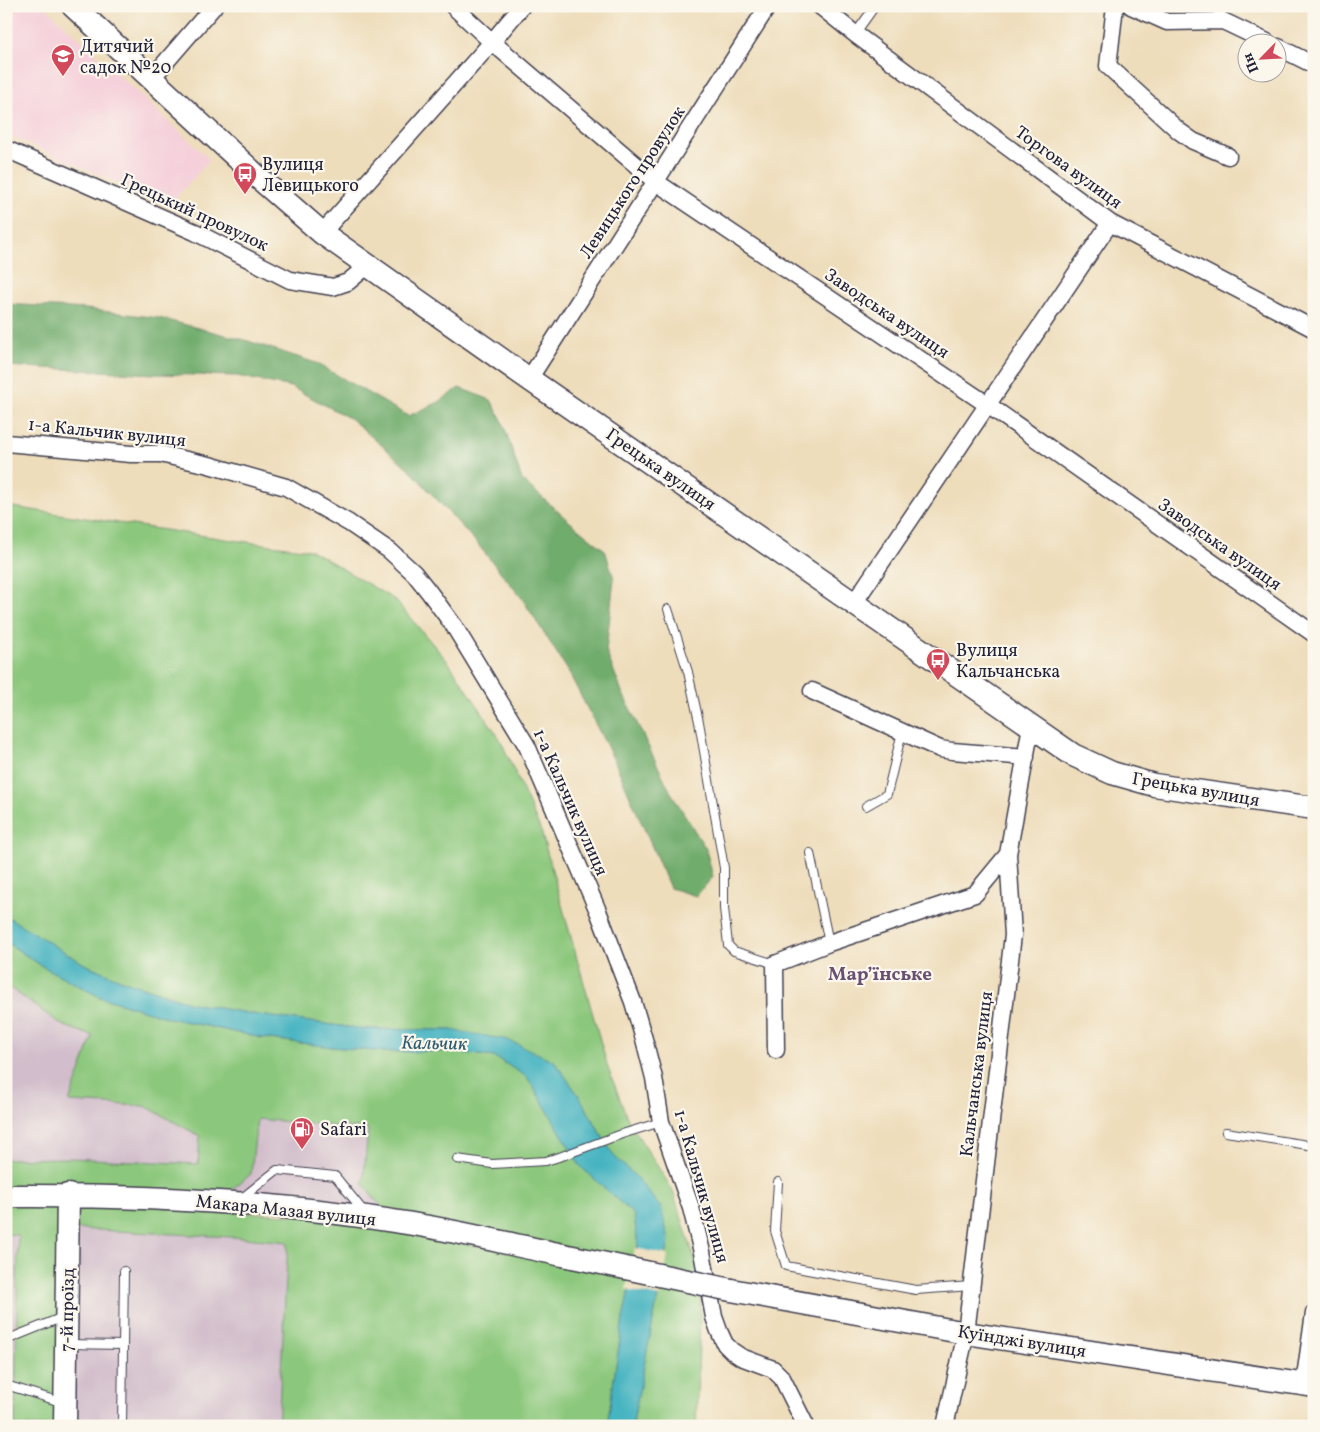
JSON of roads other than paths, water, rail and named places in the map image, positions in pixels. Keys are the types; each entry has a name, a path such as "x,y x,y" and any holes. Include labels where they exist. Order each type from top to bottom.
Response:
{"street":[{"name":"Грецька вулиця","path":"73,6 260,179 322,233 529,379 1073,755 1112,773 1154,785 1314,808"},
{"path":"151,78 214,6"},
{"name":"Заводська вулиця","path":"453,6 492,42 656,182 988,405 1314,634"},
{"path":"322,233 522,6"},
{"name":"Левицького провулок","path":"529,379 768,6"},
{"name":"Торгова вулиця","path":"820,6 1110,223 1314,329"},
{"path":"1115,6 1108,66 1179,131 1193,141 1228,156"},
{"path":"1132,6 1167,22 1223,21 1246,32"},
{"path":"1288,52 1314,65"},
{"name":"Грецький провулок","path":"6,149 195,232 290,280 333,287 348,282 367,266"},
{"path":"854,603 1110,223"},
{"name":"1-а Кальчик вулиця","path":"6,443 131,454 160,454 251,476 286,487 349,523 390,551 414,573 454,626 527,746 598,911 633,1002 654,1078 661,1122 691,1208 702,1252 714,1317 719,1331 725,1344 732,1351 741,1357 773,1369 782,1378 806,1426"},
{"path":"812,691 940,748 952,751 1026,757"},
{"name":"Кальчанська вулиця","path":"945,1426 966,1333 1013,935 1008,854 1031,726"},
{"path":"776,1050 775,964 828,943 975,894 1008,854"},
{"name":"Макара Мазая вулиця","path":"6,1196 68,1195 235,1203 370,1218 400,1222 731,1290"},
{"name":"7-й проїзд","path":"66,1415 68,1195"},
{"name":"Куїнджі вулиця","path":"731,1290 966,1333 1309,1385"},
{"path":"1309,1385 1314,1314"}],"lane":[{"path":"855,34 875,6"},
{"path":"1210,6 1221,13 1223,21"},
{"path":"668,610 688,672 699,722 724,868 724,908 728,944 734,951 775,964"},
{"path":"866,806 887,794 902,732"},
{"path":"810,853 828,943"},
{"path":"457,1159 492,1164 546,1161 661,1122"},
{"path":"1226,1132 1314,1146"},
{"path":"235,1203 277,1170 334,1176 370,1218"},
{"path":"778,1182 775,1231 786,1266 916,1290 971,1286"},
{"path":"122,1426 124,1271"},
{"path":"6,1340 67,1316"},
{"path":"66,1344 123,1345"},
{"path":"6,1384 66,1415"}],"water":[{"name":"Кальчик","path":"6,916 84,964 127,982 191,1003 258,1015 363,1029 451,1030 508,1040 554,1061 579,1096 613,1155 636,1177 661,1208 669,1241 632,1426 607,1426 623,1319 638,1246 634,1215 580,1166 527,1077 495,1057 448,1051 385,1052 262,1038 169,1018 100,997 42,966 6,942"}],"place":[{"name":"Дитячий садок №20","path":"63,77"},
{"name":"Вулиця Левицького","path":"245,195"},
{"name":"Вулиця Кальчанська","path":"938,681"},
{"name":"Safari","path":"302,1150"}],"district":[{"name":"Мар’їнське","path":"880,973"}]}
